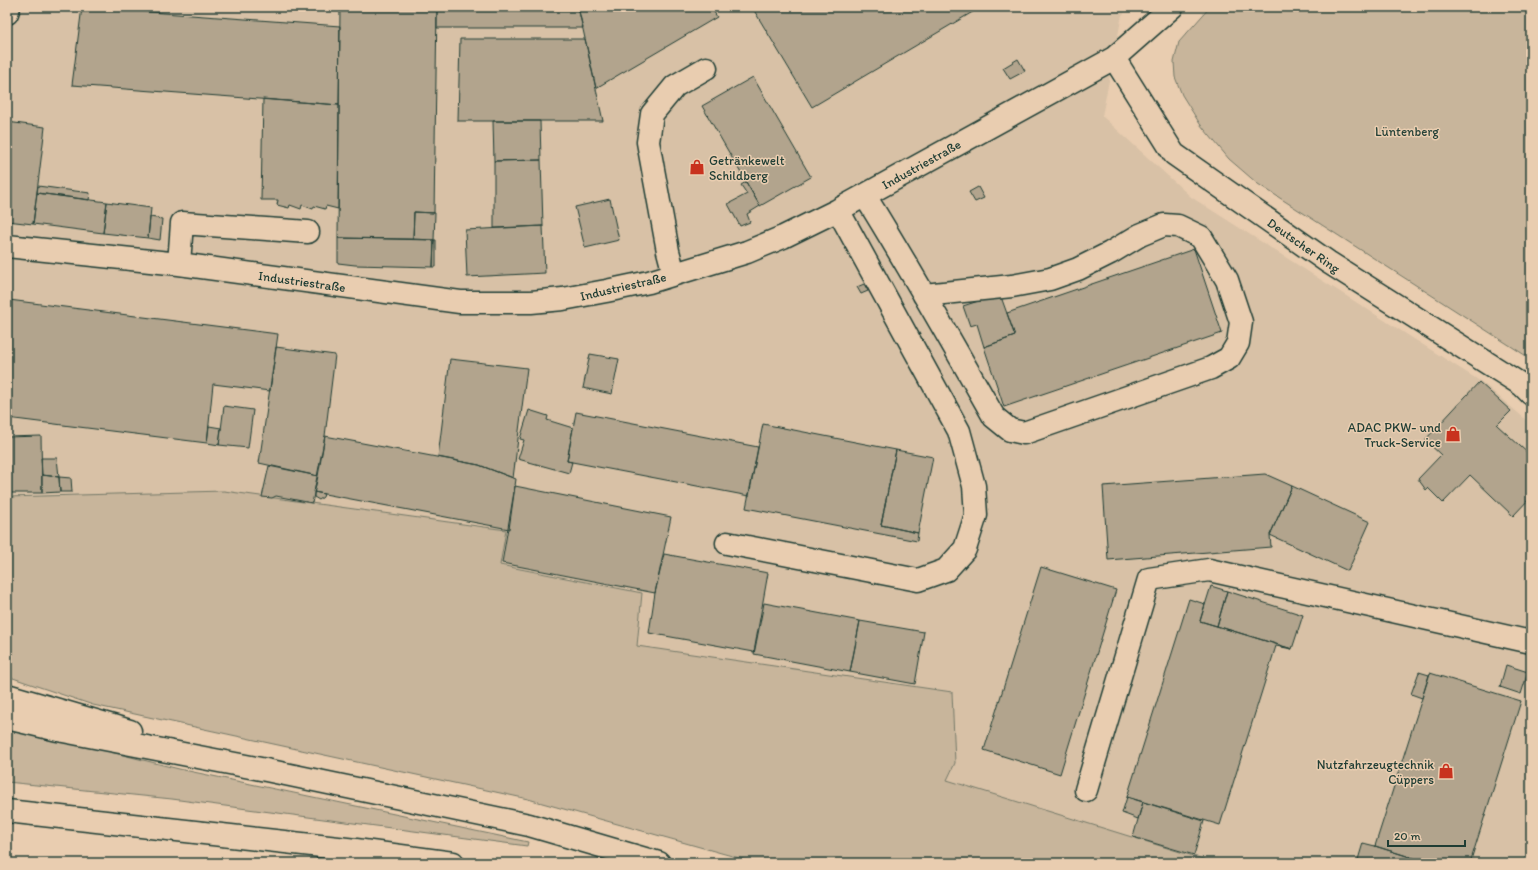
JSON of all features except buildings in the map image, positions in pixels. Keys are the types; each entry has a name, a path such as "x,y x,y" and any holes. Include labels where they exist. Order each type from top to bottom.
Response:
{"main road":[{"path":"7,13 9,7"},
{"name":"Industriestraße","path":"7,246 179,264 460,302 531,302 563,299 606,292 674,274 747,252 783,237 838,210 1114,58 1172,7"},
{"name":"Deutscher Ring","path":"1114,58 1174,154 1328,262 1522,385 1531,394"},
{"path":"674,274 668,251 648,142 652,114 675,86 706,68"},
{"path":"865,196 913,273 924,295 994,417 1010,430 1024,433 1211,368 1229,358 1238,343 1241,322 1227,280 1201,237 1178,226 1164,225 1158,227 1140,235 1110,253 1078,269 1050,278 1012,286 924,295"},
{"path":"727,543 918,580 946,570 965,549 976,515 974,486 959,431 838,210"},
{"path":"179,264 182,223 308,232"},
{"path":"1086,790 1150,580 1209,570 1531,642"},
{"path":"7,695 266,770"},
{"path":"7,718 58,730 266,770 529,825 659,863"},
{"path":"7,811 356,850 453,863"}],"shaded area":[{"path":"7,7 1131,7 1122,15 1102,116 1191,197 1483,383 1531,424 1531,863 1216,863 946,780 955,763 952,692 637,646 642,593 499,565 506,530 224,492 7,497"}],"green space":[{"name":"Lüntenberg","path":"1210,7 1531,7 1531,359 1258,184 1229,159 1200,124 1182,95 1175,77 1174,62 1179,42"},
{"path":"224,491 506,530 500,565 642,593 637,646 952,692 955,763 947,780 1216,863 757,863 528,799 93,705 7,676 7,497"},
{"path":"7,726 179,769 528,842 527,846 172,799 7,782"}],"place":[{"name":"Getränkewelt Schildberg","path":"697,167"},
{"name":"ADAC PKW- und Truck-Service","path":"1453,434"},
{"name":"Nutzfahrzeugtechnik Cüppers","path":"1446,771"}]}
